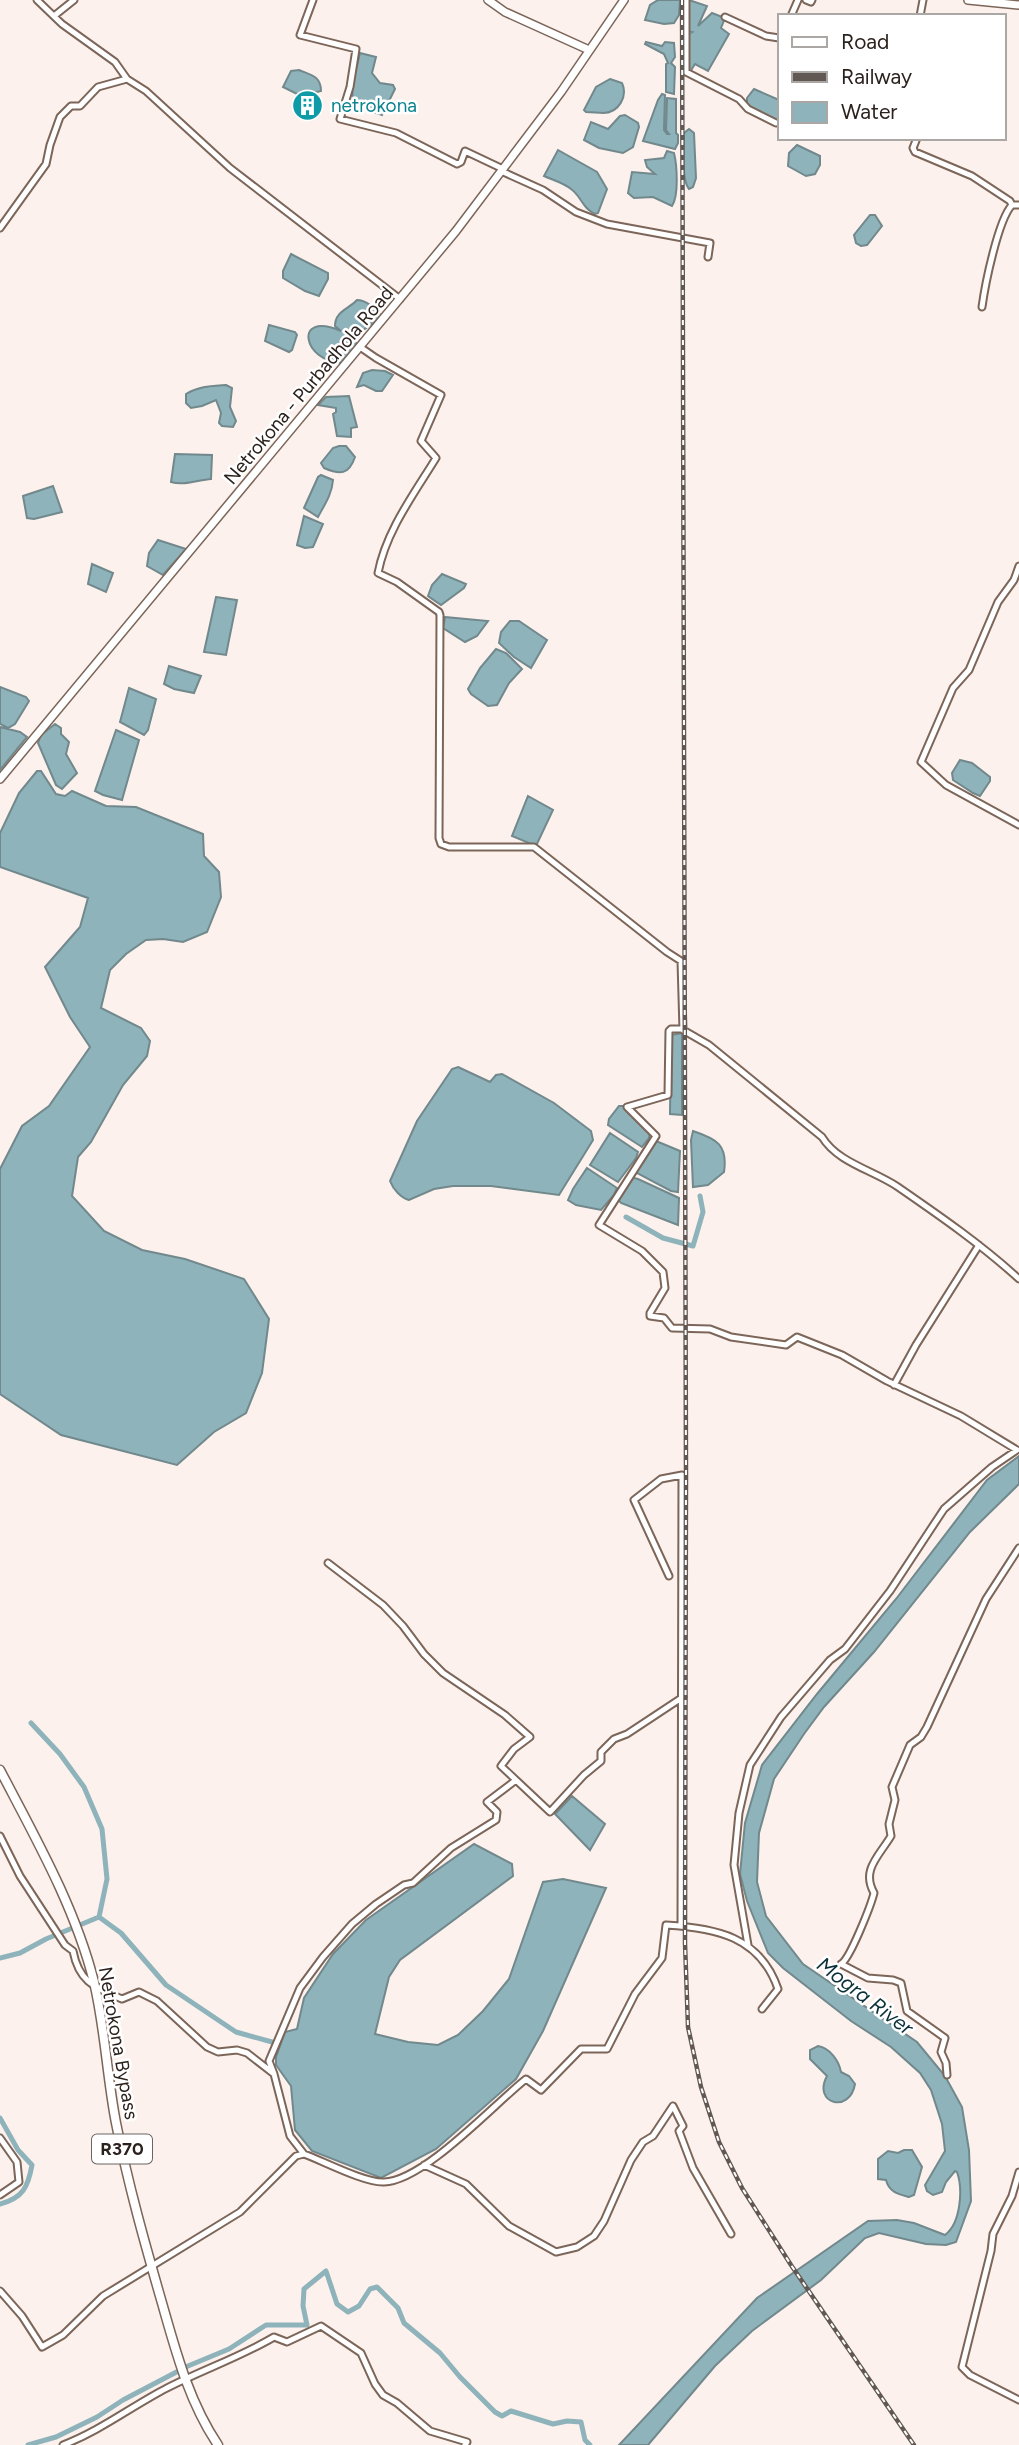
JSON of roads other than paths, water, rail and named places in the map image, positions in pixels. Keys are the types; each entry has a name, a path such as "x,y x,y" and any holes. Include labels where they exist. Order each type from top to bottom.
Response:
{"main road":[{"path":"488,0 505,12 589,50"},
{"name":"Netrokona - Purbadhola Road","path":"0,779 456,231 561,92 624,0"},
{"path":"968,0 1019,5"},
{"name":"Netrokona Bypass","path":"0,1770 80,1936 95,1986 116,2123 151,2266 185,2379"},
{"path":"185,2379 209,2432 218,2445"}],"street":[{"path":"37,0 115,62 127,79 155,99 230,169 400,299"},
{"path":"54,16 74,0"},
{"path":"313,0 300,35 356,49 350,87 340,119 396,133 457,164 461,162 465,151 543,190 576,212 607,224 710,243 708,257"},
{"path":"686,0 686,72 739,99 748,109 776,123"},
{"path":"806,0 812,0"},
{"path":"725,17 765,36 778,38"},
{"path":"0,228 46,164 60,117 72,106 80,106 98,86 127,79"},
{"path":"916,140 913,148 915,152 972,176 1016,205 1000,225 982,307"},
{"path":"360,347 441,395 421,441 436,458 393,531 381,556 378,572 397,582 440,615 440,841 449,847 534,847 670,955 680,959 683,1029"},
{"path":"1019,566 1014,580 998,602 969,670 951,691 921,762 946,785 1019,825"},
{"path":"748,1945 734,1866 739,1813 750,1765 781,1717 830,1660 845,1649 890,1591 944,1509 992,1467 1017,1450 961,1416 894,1385 842,1355 797,1337 786,1345 731,1337 710,1329 672,1328 664,1318 650,1316 665,1288 663,1272 642,1251 599,1225 656,1136 627,1107 668,1095 669,1031 683,1029 709,1045 822,1137 833,1152 895,1185 993,1254 1019,1279"},
{"path":"894,1385 979,1245"},
{"path":"669,1576 634,1500 662,1479 682,1475 681,1926"},
{"path":"947,2075 946,2063 941,2053 945,2038 908,2011 901,1983 868,1978 841,1964 848,1960 862,1921 869,1912 874,1893 868,1882 870,1868 891,1836 889,1824 895,1800 892,1787 902,1759 910,1745 927,1727 986,1598 1019,1548"},
{"path":"328,1563 383,1605 443,1673 505,1715 530,1737 514,1749 501,1766 550,1812 584,1775 601,1761 601,1752 614,1739 627,1734 683,1697"},
{"path":"516,1780 487,1802 497,1812 496,1821 451,1848 414,1883 404,1885 352,1924 300,1988 269,2062 290,2136 304,2154 369,2180 385,2182 406,2176 424,2165 526,2079 541,2090 581,2049 607,2049 635,1994 662,1958 666,1925 699,1927 724,1933 748,1945 761,1959 778,1989 762,2009"},
{"path":"0,1836 20,1876 53,1928 73,1951 76,1968 95,1986 122,1999 139,1992 157,2001 206,2047 218,2052 237,2050 247,2053 274,2074"},
{"path":"424,2165 466,2184 509,2226 556,2252 577,2246 594,2236 604,2221 631,2160 643,2142 653,2136 673,2106 683,2126 679,2131 693,2168 731,2234"},
{"path":"0,2138 18,2162 19,2182 0,2195"},
{"path":"0,2291 22,2316 42,2347 63,2335 103,2296 240,2212 296,2156 304,2154"},
{"path":"1019,2172 1012,2196 993,2234 992,2251 962,2367 970,2375 1019,2400"},
{"path":"64,2445 95,2431 136,2404 274,2337 287,2342 321,2326 361,2353 383,2395 397,2403 430,2431 467,2442 466,2445"}],"water":[{"path":"658,0 680,0 679,15 674,23 645,20 650,5"},
{"path":"689,0 707,6 698,26 712,13 725,18 721,28 729,34 708,71 695,64 690,72 687,69 688,34 692,32 688,31"},
{"path":"646,42 662,46 665,42 674,43 675,57 671,63 675,67 674,94 666,92 668,63 664,54 645,44"},
{"path":"360,53 376,57 372,73 380,83 393,85 395,89 382,115 353,105 352,86"},
{"path":"299,70 317,79 321,91 301,96 283,87 291,71"},
{"path":"610,79 622,83 624,93 621,103 609,112 586,112 584,110 596,87"},
{"path":"754,89 778,100 778,122 747,105 747,98"},
{"path":"662,94 665,95 664,130 667,134 667,98 676,99 678,143 675,149 643,141"},
{"path":"625,115 638,123 639,127 633,147 623,153 599,148 584,140 591,122 608,129 620,116"},
{"path":"689,129 694,133 696,178 693,187 689,189 686,185 683,154 684,133"},
{"path":"797,145 820,156 820,165 815,174 806,176 788,166 789,153"},
{"path":"558,150 597,172 607,189 598,213 587,209 578,195 568,187 544,176"},
{"path":"667,151 674,153 676,165 676,188 672,206 653,197 634,198 628,193 632,172 655,174 647,167 645,160 664,158"},
{"path":"870,215 875,215 882,226 867,245 861,246 856,243 854,235"},
{"path":"291,254 328,273 328,279 319,296 283,278 283,271"},
{"path":"357,300 367,303 382,316 357,335 346,333 355,340 357,346 343,363 329,361 312,347 310,332 315,327 325,326 341,331 335,326 337,317"},
{"path":"269,325 295,332 297,335 292,350 289,352 265,341"},
{"path":"372,370 393,375 382,391 364,385 357,387 363,373"},
{"path":"226,385 232,388 230,407 236,421 233,427 219,423 221,413 216,400 191,408 186,403 186,394 191,391"},
{"path":"349,396 357,427 351,428 351,437 337,436 333,414 336,408 318,405 326,397"},
{"path":"346,446 355,457 350,467 343,472 324,468 321,463 333,448"},
{"path":"175,454 212,455 211,479 186,483 171,482"},
{"path":"321,475 333,480 330,494 318,517 304,508"},
{"path":"53,486 62,512 34,519 27,518 23,496"},
{"path":"304,516 323,524 313,547 297,545"},
{"path":"158,540 186,549 163,575 147,566 149,553"},
{"path":"92,564 113,573 106,592 88,584"},
{"path":"442,574 466,584 441,605 428,596 432,585"},
{"path":"216,597 237,600 226,655 204,652"},
{"path":"445,617 488,621 477,636 465,642 443,628"},
{"path":"510,621 519,621 547,640 531,668 499,643 501,632"},
{"path":"496,649 506,653 522,669 509,683 497,705 488,706 468,689 480,668"},
{"path":"169,666 201,676 194,693 164,684"},
{"path":"0,687 26,697 29,701 15,724 8,728 0,724"},
{"path":"129,688 156,699 148,730 144,735 120,722"},
{"path":"55,724 61,728 61,734 69,742 66,754 77,773 62,789 56,785 38,743 41,735"},
{"path":"0,727 20,732 27,737 0,770"},
{"path":"116,730 139,740 122,800 95,791"},
{"path":"960,760 972,763 990,777 980,796 953,780 952,773"},
{"path":"37,771 41,771 56,794 65,796 72,791 106,806 136,807 203,834 204,856 219,872 221,897 207,932 183,942 146,940 110,970 101,1008 141,1028 150,1041 147,1056 123,1085 91,1142 78,1157 72,1196 104,1231 142,1250 185,1259 244,1279 269,1319 262,1373 246,1413 214,1432 177,1465 61,1435 0,1394 0,1169 22,1126 49,1106 90,1047 70,1017 45,967 80,927 88,898 0,867 0,833 19,793"},
{"path":"528,796 553,810 536,846 512,836"},
{"path":"682,1033 682,1115 670,1114 671,1035"},
{"path":"458,1067 490,1082 496,1075 502,1074 554,1103 591,1131 593,1140 559,1195 491,1186 453,1186 434,1189 409,1200 395,1190 390,1181 417,1121 452,1069"},
{"path":"619,1106 623,1106 650,1133 642,1147 608,1125 609,1119"},
{"path":"693,1131 714,1140 724,1155 724,1172 708,1185 693,1187"},
{"path":"610,1133 638,1152 618,1182 590,1165"},
{"path":"656,1141 680,1151 678,1192 635,1172"},
{"path":"587,1168 617,1188 601,1210 576,1205 568,1200"},
{"path":"630,1177 679,1198 678,1225 621,1203 617,1198"},
{"path":"1019,1456 1019,1484 970,1532 804,1734 774,1779 759,1833 757,1882 766,1916 803,1964 917,2042 945,2076 962,2107 969,2150 971,2201 956,2242 946,2245 926,2244 879,2233 865,2238 821,2280 752,2331 715,2366 648,2445 619,2445 757,2298 868,2221 897,2220 914,2223 945,2235 954,2222 960,2196 957,2172 946,2182 942,2192 933,2195 927,2191 925,2185 945,2151 942,2124 931,2090 920,2073 891,2047 851,2021 768,1953 747,1901 740,1874 745,1823 762,1765 896,1599 987,1480"},
{"path":"572,1796 605,1824 590,1850 555,1814"},
{"path":"474,1844 512,1864 513,1876 400,1960 389,1977 375,2034 408,2042 438,2045 458,2035 483,2011 509,1979 543,1882 563,1879 606,1888 543,2031 516,2079 436,2149 381,2178 312,2151 295,2130 291,2086 276,2065 276,2057 285,2032 297,2029 304,1998 333,1954 366,1920"},
{"path":"818,2046 830,2052 841,2072 849,2076 855,2084 852,2093 840,2102 828,2099 824,2093 827,2076 810,2059 810,2050"},
{"path":"912,2150 922,2167 914,2195 909,2197 892,2190 886,2180 878,2179 878,2159 888,2151 898,2153"}],"waterway":[{"path":"626,1217 663,1238 693,1246 703,1212 700,1196"},
{"path":"31,1723 60,1754 84,1787 102,1829 107,1879 99,1917"},
{"path":"0,1958 20,1953 99,1917 121,1933 166,1985 236,2032 272,2042"},
{"path":"0,2118 18,2150 32,2165 29,2180 19,2195 0,2204"},
{"path":"28,2445 56,2437 97,2417 123,2400 188,2366 229,2349 266,2325 307,2325 303,2306 304,2289 326,2271 337,2304 348,2312 359,2306 370,2289 377,2287 398,2308 404,2323 440,2353 495,2412 502,2416 511,2411 553,2424 581,2422 585,2440 590,2445"}],"railway":[{"path":"682,0 685,1943 688,2027 701,2087 719,2142 742,2188 791,2265 914,2445"}],"place":[{"name":"netrokona","path":"308,105"}],"water label":[{"name":"Mogra River","path":"865,1996"}]}
